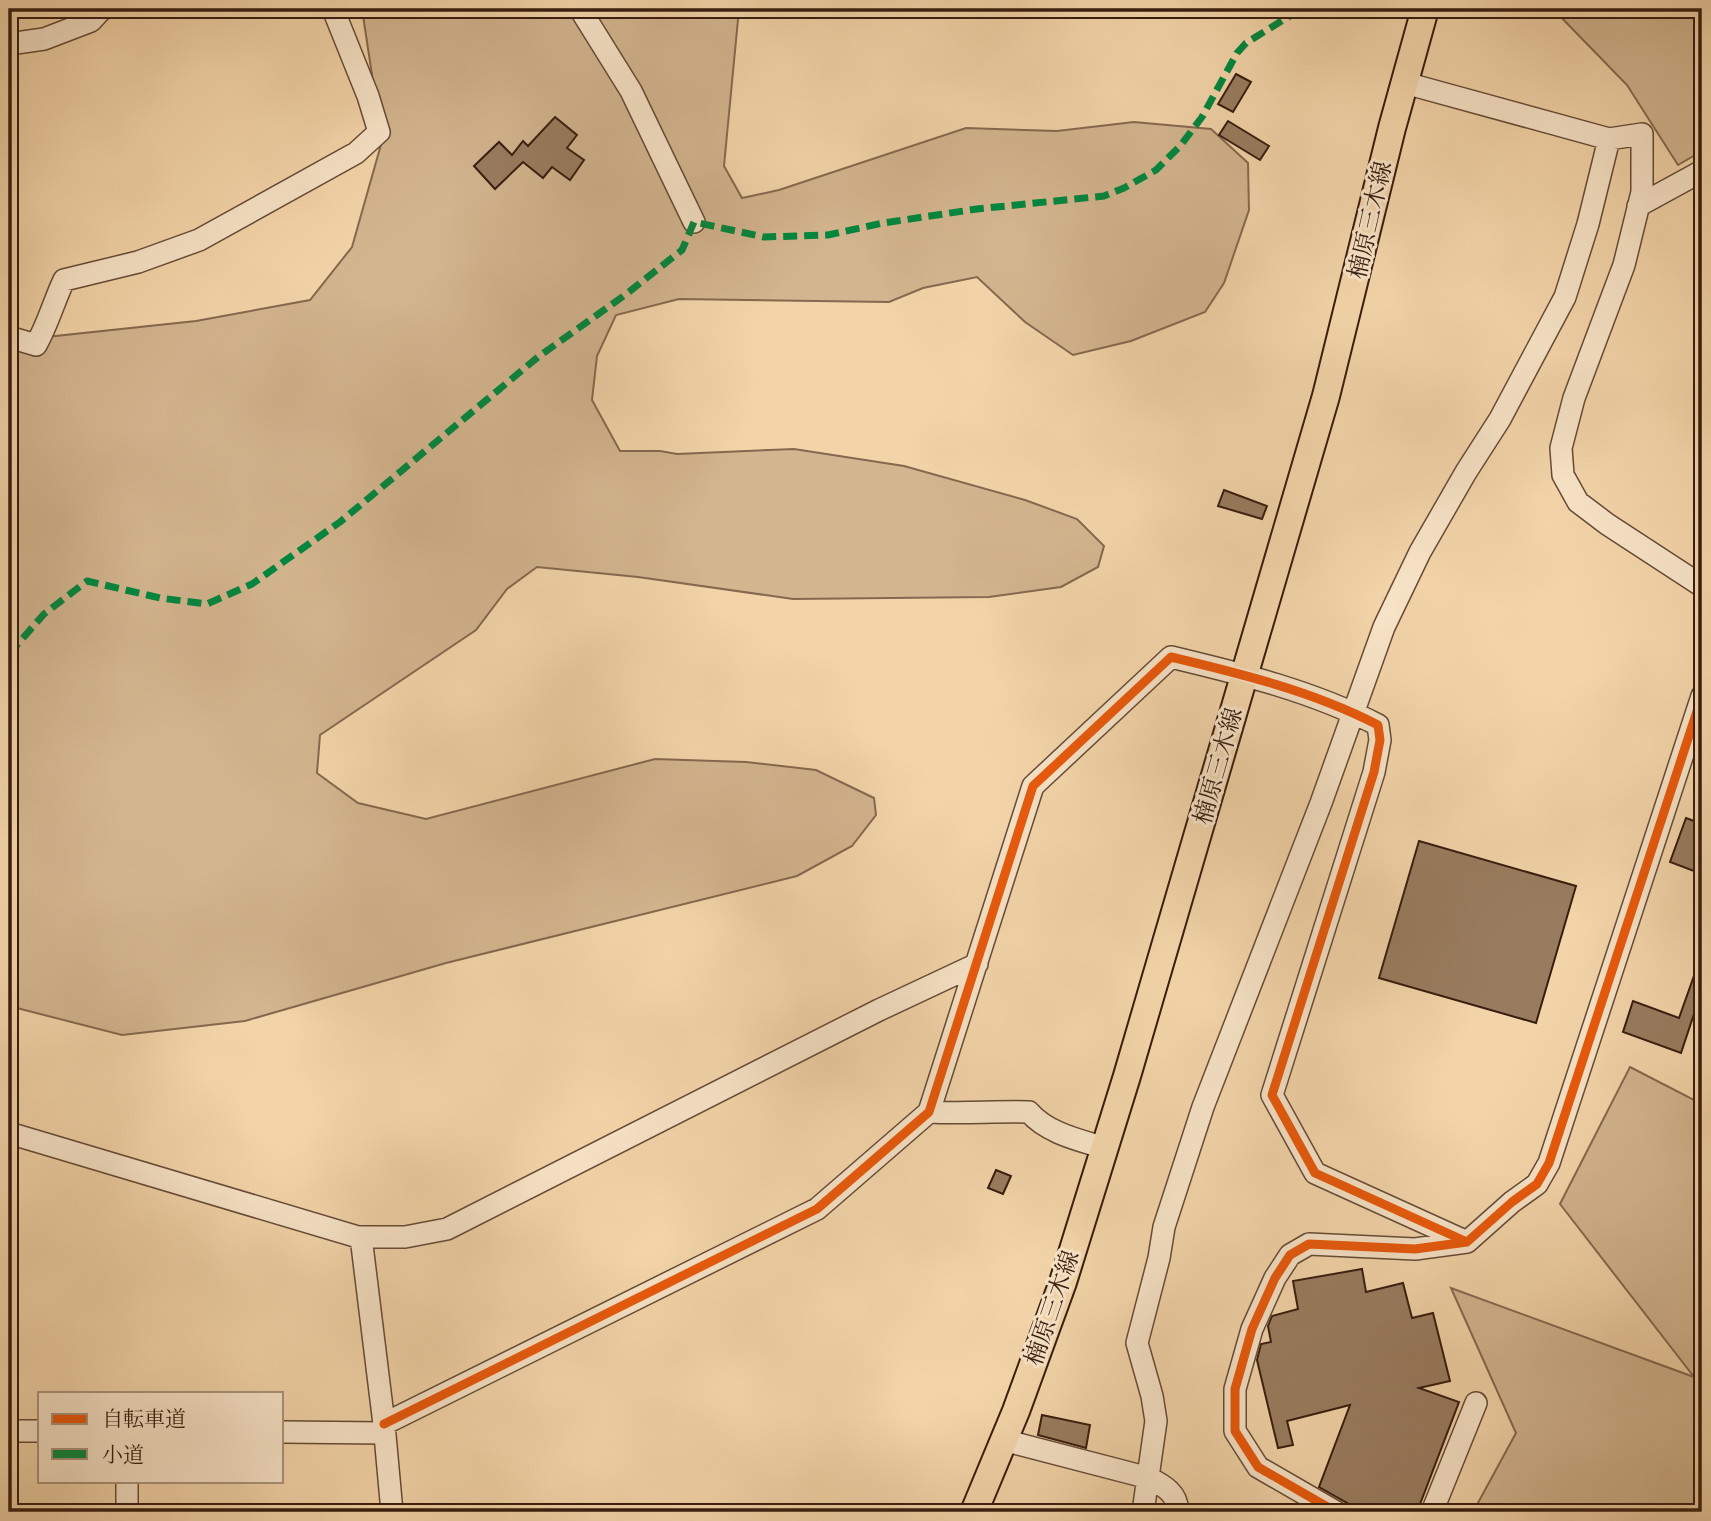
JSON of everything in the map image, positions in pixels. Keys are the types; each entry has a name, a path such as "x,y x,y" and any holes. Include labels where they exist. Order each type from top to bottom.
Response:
{"main road":[{"name":"楠原三木線","path":"974,1512 1063,1282 1105,1148 1344,329 1425,9"}],"street":[{"path":"9,44 44,39 80,26 91,21 102,9"},
{"path":"9,337 36,345 64,279 138,262 199,240 356,153 379,132 368,96 332,9"},
{"path":"580,9 631,91 694,222"},
{"path":"1405,83 1609,139 1642,134 1642,192 1639,206 1624,265 1574,398 1562,448 1563,475 1578,502 1702,586"},
{"path":"1143,1512 1156,1421 1137,1342 1159,1258 1164,1227 1203,1107 1354,713 1384,627 1420,552 1500,419 1565,297 1588,224 1609,139"},
{"path":"1639,206 1702,171"},
{"path":"284,1432 384,1429 817,1209 929,1112 1033,786 1171,657 1272,681 1378,725 1380,740 1374,772 1272,1096 1315,1173 1467,1242"},
{"path":"1336,1512 1258,1467 1235,1431 1235,1389 1252,1329 1275,1278 1290,1255 1309,1244 1415,1249 1467,1242 1537,1184 1549,1163 1702,696"},
{"path":"9,1133 361,1237 405,1237 447,1229 879,1010 977,964"},
{"path":"929,1112 1029,1112 1036,1121 1062,1134 1105,1148"},
{"path":"361,1237 392,1512"},
{"path":"1432,1512 1476,1403"},
{"path":"9,1431 38,1431"},
{"path":"1003,1440 1149,1478 1167,1487 1178,1506 1177,1512"},
{"path":"127,1482 127,1512"}],"shaded area":[{"path":"362,9 739,9 724,166 742,198 779,190 966,128 1057,131 1134,122 1211,129 1248,163 1249,210 1224,283 1205,312 1131,341 1073,355 1025,322 977,277 923,288 889,302 679,299 616,315 597,356 592,400 620,451 660,451 677,454 794,449 904,466 1025,500 1077,519 1104,546 1098,567 1061,587 989,597 793,599 638,577 537,567 507,589 476,630 320,735 317,773 358,803 426,819 655,759 746,762 816,770 874,798 876,815 852,846 797,876 446,963 245,1021 122,1035 9,1006 9,341 196,321 310,300 352,247 382,141"},
{"path":"1702,9 1702,151 1678,165 1627,85 1554,10"},
{"path":"1630,1067 1702,1104 1702,1512 1473,1512 1516,1433 1451,1288 1694,1377 1560,1204"}],"building":[{"path":"1236,74 1251,82 1233,112 1218,104"},
{"path":"555,117 577,135 567,148 584,160 570,180 552,167 543,178 523,162 495,189 474,166 499,142 512,155 523,141 528,146"},
{"path":"1228,121 1269,146 1260,160 1219,135"},
{"path":"1224,490 1267,506 1262,519 1218,506"},
{"path":"1686,818 1702,824 1702,874 1670,862"},
{"path":"1419,841 1576,886 1536,1023 1379,978"},
{"path":"1700,959 1702,1004 1698,1002 1681,1053 1623,1032 1633,1001 1679,1018"},
{"path":"996,1170 1011,1176 1003,1194 988,1188"},
{"path":"1362,1269 1366,1292 1403,1283 1412,1318 1433,1313 1450,1381 1419,1388 1459,1402 1417,1512 1352,1512 1354,1507 1319,1487 1350,1405 1287,1421 1293,1445 1278,1448 1257,1360 1261,1344 1271,1342 1268,1326 1272,1316 1298,1309 1293,1281"},
{"path":"1042,1415 1090,1425 1086,1448 1038,1435"}],"marked path":[{"path":"9,654 44,614 87,581 160,598 207,604 252,584 340,522 538,357 625,295 682,250 694,222 764,237 828,235 883,223 977,209 1104,196 1124,188 1156,170 1181,145 1202,117 1237,53 1246,43 1301,9"}],"cycle path":[{"path":"384,1424 817,1209 929,1112 1033,786 1171,657 1302,693 1378,725 1380,740 1374,772 1272,1095 1315,1173 1467,1242"},
{"path":"1336,1512 1258,1467 1235,1431 1235,1389 1252,1329 1275,1278 1290,1255 1309,1244 1415,1249 1467,1242 1537,1184 1549,1163 1702,696"}]}
